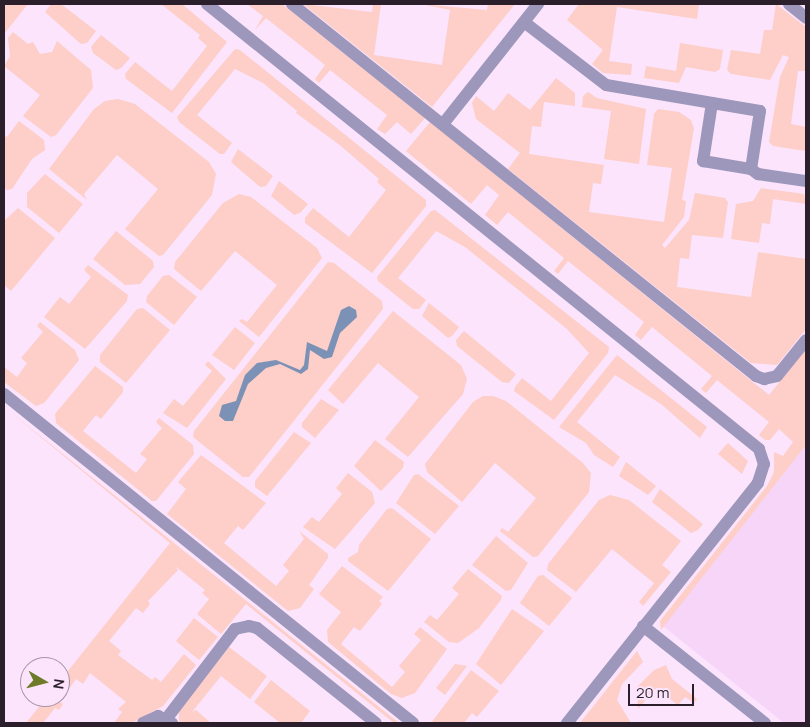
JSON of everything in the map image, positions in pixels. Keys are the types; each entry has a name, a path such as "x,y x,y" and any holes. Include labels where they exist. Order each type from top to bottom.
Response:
{"street":[{"path":"207,4 759,449 764,464 758,483 568,723"},
{"path":"292,4 756,376 764,379 777,376 806,340"},
{"path":"443,124 538,4"},
{"path":"789,4 806,18"},
{"path":"524,22 606,85 760,111 751,169"},
{"path":"712,103 703,161 751,169 758,174 806,181"},
{"path":"4,394 413,723"},
{"path":"143,723 158,716 169,721 235,629 249,626 257,628 376,723"},
{"path":"643,626 765,723"}],"shaded area":[{"path":"4,4 28,4 4,34"},
{"path":"51,4 61,4 96,31 87,43 81,44 45,12"},
{"path":"161,4 182,4 227,42 172,113 126,79 125,74 135,62 172,91 207,46 198,38 200,35"},
{"path":"247,4 282,4 425,118 411,134 397,122 385,134 377,129 387,115 330,70 319,83 315,79 325,65 266,18 255,30 263,16"},
{"path":"303,4 372,12 373,4 381,4 374,55 442,65 450,10 421,4 487,10 488,4 515,4 432,107"},
{"path":"579,4 699,4 697,19 617,7 609,61 632,64 631,75 603,73 592,64 603,50 567,20"},
{"path":"776,4 806,27 806,71 798,71 791,124 806,127 806,151 773,146 769,142 780,77 789,57 783,55 770,80 731,74 727,70 731,50 760,54 764,30 772,30"},
{"path":"13,32 28,44 33,42 40,54 52,52 57,41 91,70 93,88 56,135 51,137 23,116 40,95 4,66 10,56 8,38"},
{"path":"101,35 130,58 121,68 116,70 93,53 91,47"},
{"path":"680,43 723,50 720,69 715,72 686,67 679,83 644,78 646,66 676,71"},
{"path":"235,49 240,50 426,200 426,206 372,273 305,223 305,218 313,208 349,237 386,190 377,182 379,179 341,146 296,113 297,111 263,83 235,69 197,115 232,143 224,154 220,154 179,122 177,117"},
{"path":"556,78 575,93 575,106 544,102 541,127 532,126 529,154 604,165 601,184 593,183 589,212 664,222 672,168 647,165 654,114 658,109 679,112 691,120 694,128 682,200 686,201 684,217 662,245 665,248 689,220 695,193 725,198 728,202 723,238 692,235 689,259 680,258 677,287 751,297 758,252 806,259 806,329 777,365 751,363 508,169 520,153 476,119 472,103 476,96 494,111 508,93 530,110"},
{"path":"588,92 597,98 646,109 639,164 604,159 611,111 582,107 583,96"},
{"path":"118,99 135,104 209,162 216,174 212,195 163,255 159,256 125,229 158,189 117,155 84,194 87,200 49,169 94,109 105,101"},
{"path":"19,121 44,140 45,150 32,159 12,189 7,190 4,188 4,135 7,137"},
{"path":"430,122 769,395 806,349 806,445 661,630 660,621 767,486 774,472 774,452 783,456 793,442 779,429 770,440 765,440 759,435 769,422 717,380 706,393 701,389 712,376 652,327 641,340 635,335 644,322 568,261 558,274 554,271 564,258 508,212 497,225 485,215 499,195 487,185 471,204 406,151"},
{"path":"238,149 273,176 266,186 260,187 231,162"},
{"path":"45,174 83,204 59,233 27,207 27,193"},
{"path":"279,181 308,204 300,213 294,215 271,196"},
{"path":"761,188 804,194 806,204 773,199 770,224 762,223 759,243 731,239 736,204 753,201"},
{"path":"239,194 251,197 317,248 322,258 259,337 239,321 242,319 247,322 277,285 235,251 201,291 174,269 175,262 223,203"},
{"path":"18,208 55,238 11,291 4,285 4,221"},
{"path":"435,210 609,347 608,353 554,420 514,391 515,387 522,378 551,401 589,353 567,329 465,247 436,231 398,278 426,300 419,309 413,309 378,281 377,277 431,211"},
{"path":"116,231 153,261 154,267 140,284 125,285 93,259"},
{"path":"328,262 334,263 382,301 383,309 249,477 243,477 193,437 194,431"},
{"path":"88,265 128,295 127,301 85,349 44,317 60,297 69,304 91,277 84,270"},
{"path":"169,275 197,297 174,325 146,302 147,296 163,276"},
{"path":"429,303 459,327 452,336 448,338 422,316"},
{"path":"143,308 170,330 126,383 100,362 100,355 137,309"},
{"path":"393,311 461,365 467,379 463,394 408,457 385,439 419,397 378,363 343,404 328,390"},
{"path":"40,322 75,350 79,360 44,403 36,406 4,382 4,367 17,377 27,363 21,358 43,332 37,326"},
{"path":"235,327 255,343 234,370 212,355"},
{"path":"464,331 516,374 509,383 502,382 457,346 456,340"},
{"path":"617,355 707,427 700,438 661,404 615,375 577,422 620,457 613,467 594,455 586,443 559,427"},
{"path":"208,361 226,379 187,428 163,413 174,399 183,406 212,371 205,365"},
{"path":"95,366 123,387 123,392 101,419 96,415 83,431 136,473 147,459 140,454 162,428 156,422 159,418 193,445 194,454 156,501 152,501 56,423 55,414"},
{"path":"483,396 493,396 506,401 583,463 591,473 589,492 538,556 533,557 500,531 502,528 508,532 536,498 495,463 462,502 427,472 425,464 473,402"},
{"path":"321,399 339,410 315,438 302,427 302,423"},
{"path":"4,407 399,723 394,723 246,604 221,634 197,614 209,599 202,593 205,590 175,566 178,570 148,601 150,604 143,613 136,608 109,641 121,651 118,655 152,680 155,677 161,682 184,654 196,665 163,706 132,723 114,723 122,712 118,709 126,702 90,673 83,684 76,679 70,688 70,668 170,543"},
{"path":"294,432 311,443 267,496 255,487 255,481"},
{"path":"375,440 404,462 403,468 381,491 354,466"},
{"path":"728,443 748,461 742,474 718,454"},
{"path":"806,445 806,723 784,723 663,626"},
{"path":"201,455 266,503 243,530 238,526 224,543 276,586 289,571 283,565 304,539 299,531 328,554 328,558 309,585 314,589 300,608 288,611 167,514 186,489 178,482"},
{"path":"626,462 656,486 648,495 619,476"},
{"path":"348,473 372,492 375,503 335,549 303,527 312,517 319,522 342,494 336,488"},
{"path":"418,474 459,506 435,534 396,503 414,475"},
{"path":"660,489 703,524 698,530 691,533 652,502"},
{"path":"610,495 629,500 681,541 662,565 671,572 643,606 639,602 654,583 612,549 576,592 547,570 548,564 599,500"},
{"path":"392,508 431,539 388,591 348,561 348,558 358,552 359,545 387,509"},
{"path":"496,536 528,563 511,590 506,591 472,565"},
{"path":"342,566 383,597 379,601 382,604 360,631 354,627 341,644 392,687 405,672 399,666 421,640 414,634 420,627 447,649 415,693 402,698 391,694 328,642 327,630 341,612 319,594"},
{"path":"468,569 502,596 501,600 479,628 458,643 449,642 424,622 430,615 437,620 459,594 452,588"},
{"path":"543,575 572,598 549,626 520,603 538,576"},
{"path":"512,609 544,631 501,685 476,664"},
{"path":"194,618 218,637 199,660 176,641"},
{"path":"229,647 267,676 250,699 221,676 192,712 196,710 211,723 179,723 179,711"},
{"path":"637,651 643,662 622,684 617,700 631,723 580,723"},
{"path":"455,664 467,666 445,695 436,688"},
{"path":"666,665 672,679 697,699 694,703 685,697 678,705 655,689 638,709 637,687 654,670"},
{"path":"471,670 499,691 477,717 472,713 464,723 431,723"},
{"path":"271,680 310,711 301,723 280,723 254,702"},
{"path":"39,707 61,707 59,710 55,708 43,723 26,723"}],"water":[{"path":"349,306 356,310 357,317 340,333 332,357 324,359 310,350 308,369 301,374 280,364 266,368 248,384 233,421 225,421 219,416 222,405 236,401 245,375 257,363 276,360 300,370 304,365 307,342 327,351 341,310"}]}
